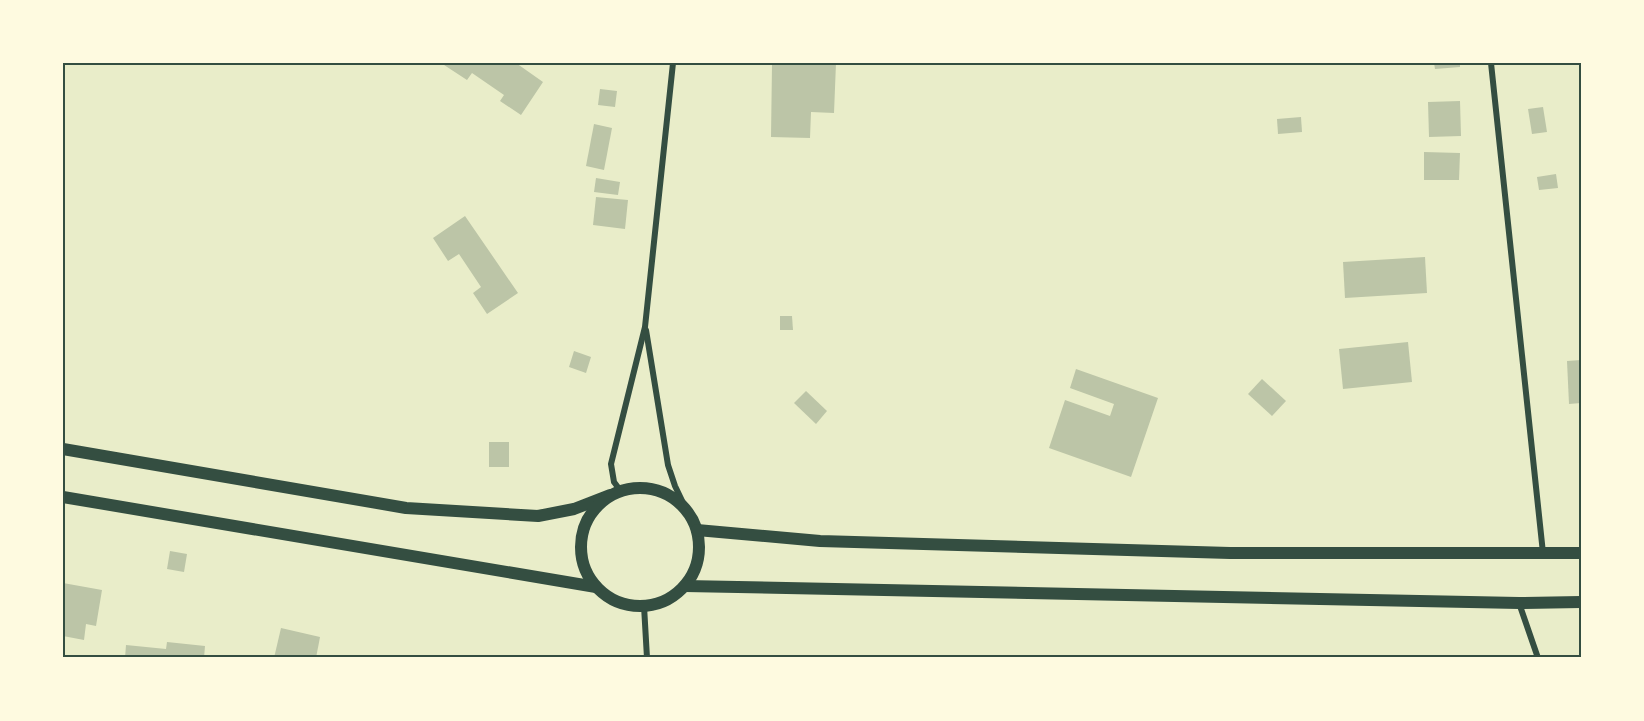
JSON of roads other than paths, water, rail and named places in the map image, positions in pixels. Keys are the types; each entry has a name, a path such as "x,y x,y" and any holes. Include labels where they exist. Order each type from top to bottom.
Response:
{"main road":[{"path":"63,449 406,508 538,516 574,509 615,492 644,487 666,493 685,507 697,530 700,550 696,569 685,586 673,597 659,604 626,605 609,598 596,587 582,562 581,534 594,509 615,492"},
{"path":"63,497 596,587"},
{"path":"697,530 820,541 1230,553 1581,553"},
{"path":"685,586 1518,603 1581,602"}],"street":[{"path":"615,492 611,464 645,327 673,63"},
{"path":"1491,63 1543,554"},
{"path":"645,327 669,465 675,486 685,507"},
{"path":"1518,603 1538,658"},
{"path":"644,606 647,658"}]}
